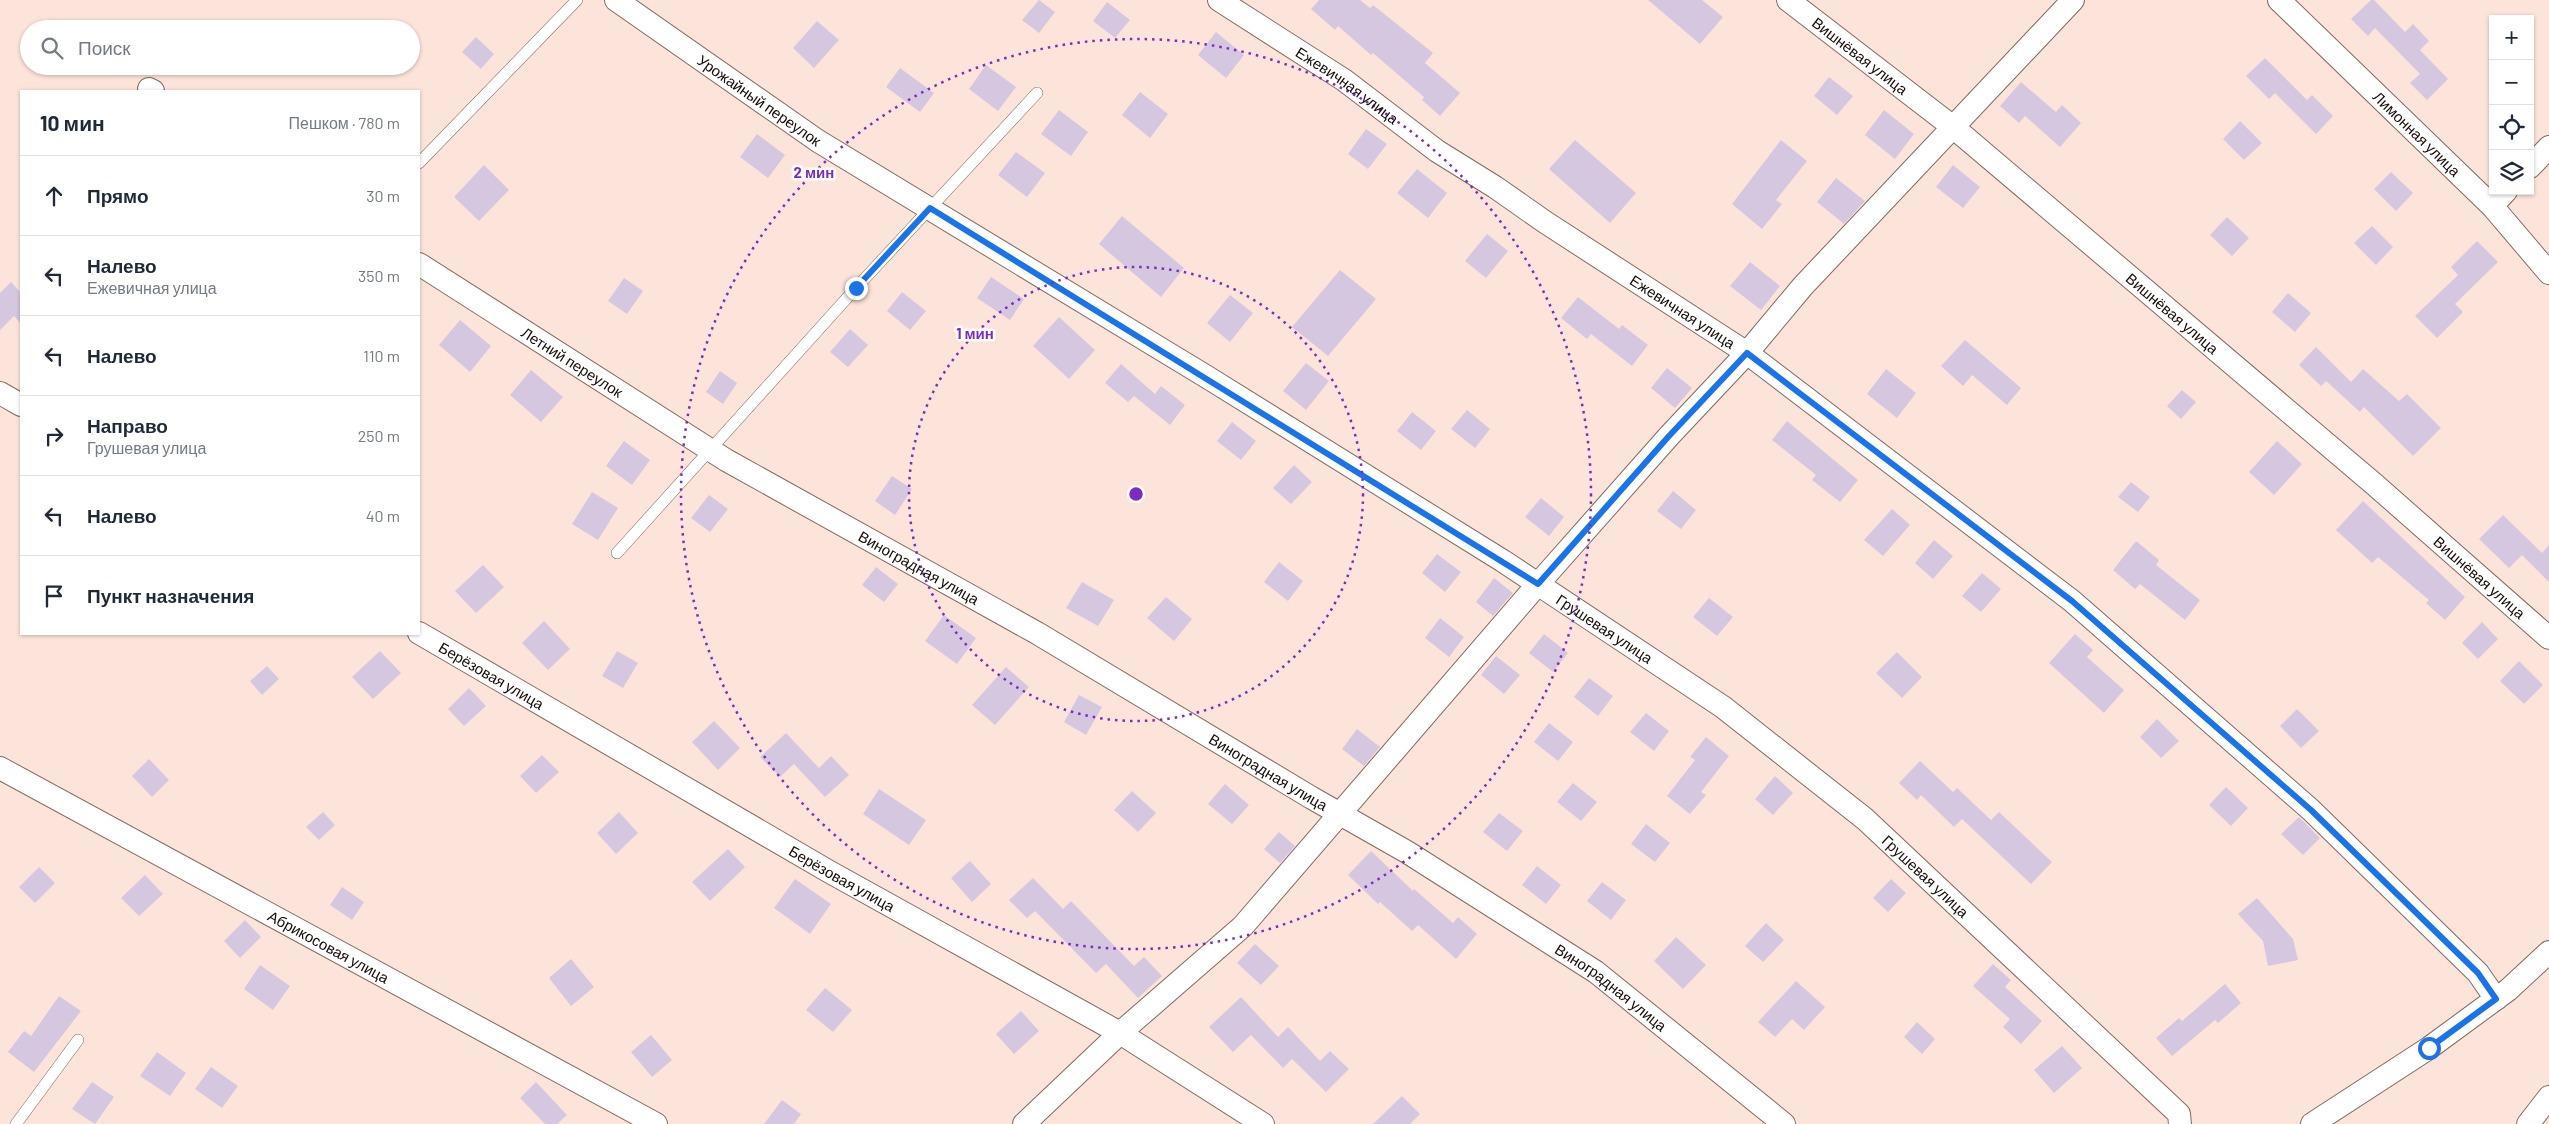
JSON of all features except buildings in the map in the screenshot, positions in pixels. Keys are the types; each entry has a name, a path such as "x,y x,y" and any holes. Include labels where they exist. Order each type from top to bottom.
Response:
{"street":[{"name":"Урожайный переулок","path":"616,0 818,141 931,209"},
{"name":"Ежевичная улица","path":"1219,0 1344,80 1437,151 1495,186 1545,222 1747,353 2072,601 2311,810 2478,973 2496,999"},
{"name":"Вишнёвая улица","path":"1788,0 1953,127 2374,484 2549,638"},
{"path":"1024,1124 1120,1033 1243,926 1538,584 1669,436 1747,353 1803,286 2072,0"},
{"name":"Лимонная улица","path":"2279,0 2499,199 2549,273"},
{"path":"2534,163 2549,148"},
{"name":"Грушевая улица","path":"931,209 1538,584 1722,706 1865,819 2179,1114 2180,1124"},
{"name":"Летний переулок","path":"420,265 718,455"},
{"path":"0,393 20,403"},
{"name":"Виноградная улица","path":"718,455 1037,632 1339,814 1407,852 1596,972 1784,1124"},
{"name":"Берёзовая улица","path":"420,634 828,872 1120,1033 1263,1124"},
{"name":"Абрикосовая улица","path":"0,768 656,1124"},
{"path":"2312,1124 2429,1048 2496,999 2549,952"},
{"path":"2528,1124 2549,1097"}],"lane":[{"path":"420,162 577,0"},
{"path":"617,553 718,455 931,209 1037,93"},
{"path":"16,1124 78,1040"}],"route":[{"path":"856,288 930,208 1538,584 1669,436 1747,353 2072,601 2311,810 2478,973 2496,999 2429,1048"}]}
